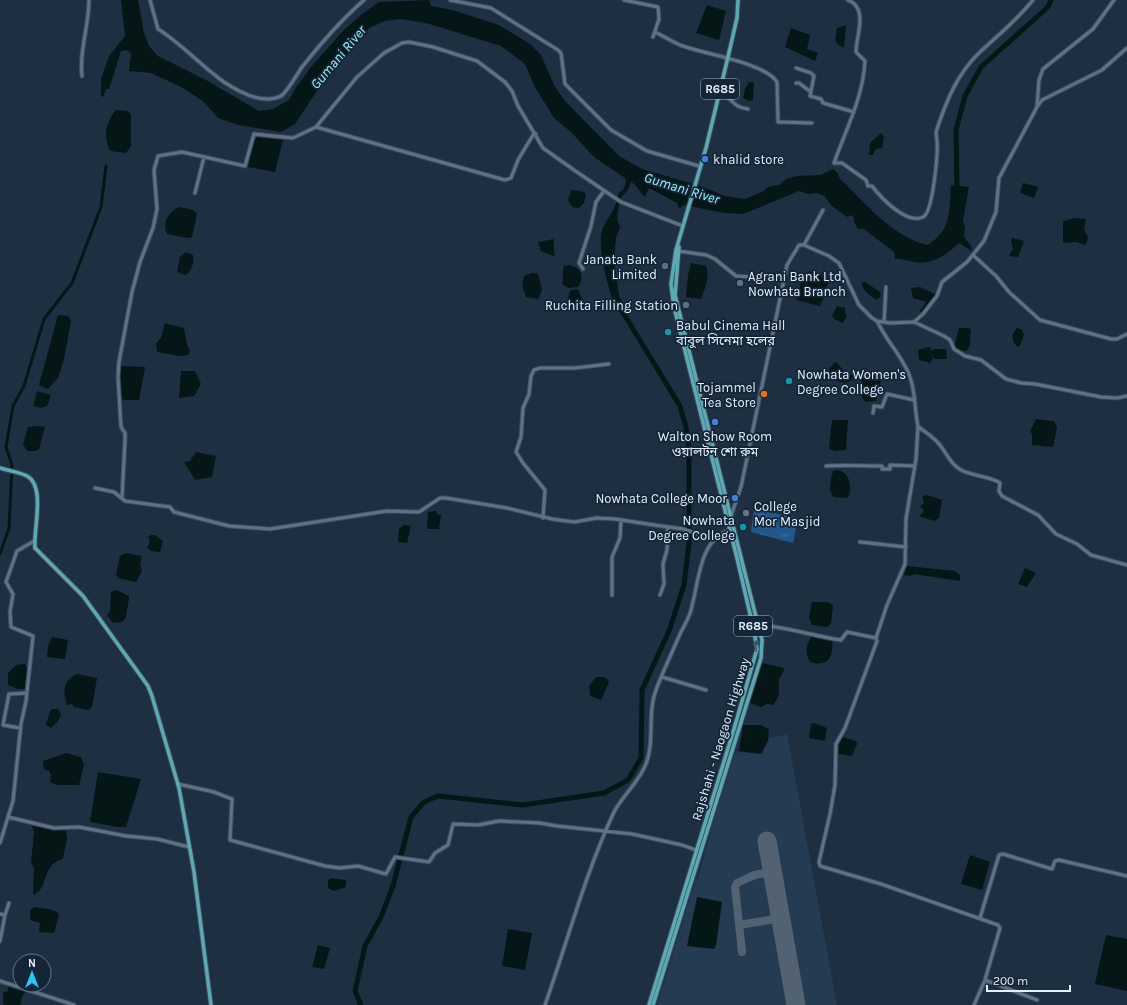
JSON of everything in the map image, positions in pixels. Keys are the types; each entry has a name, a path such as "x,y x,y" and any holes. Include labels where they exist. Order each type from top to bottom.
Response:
{"main road":[{"name":"R685","path":"699,166 706,148 728,57 737,18 738,0"},
{"name":"Rajshahi - Naogaon Highway","path":"649,1005 696,850 701,841 761,658 762,640 750,590 671,295 672,272 699,166"},
{"path":"0,468 27,477 33,481 38,504 34,541 38,552 73,585 93,608 148,686 178,784 201,920 211,1005"},
{"name":"Rajshahi - Naogaon Highway","path":"653,1005 755,657 756,641 722,489"},
{"path":"745,591 750,590"}],"street":[{"path":"82,76 81,66 89,20 89,0"},
{"path":"150,0 158,29 171,37 223,81 241,93 268,99 282,95 316,51 346,17 364,0"},
{"path":"450,0 491,8 558,50 561,53 565,84 611,130 647,151 699,166"},
{"path":"624,0 658,7 659,19 653,37"},
{"path":"848,0 855,3 858,9 860,29 857,34 856,52 865,61 864,80 854,112 847,126 834,163 842,163 866,180 868,186 872,186 880,197 903,215 912,218 923,218 928,214 932,194 937,142 936,133 946,100 965,70 978,54 1002,33 1033,0"},
{"path":"1037,107 1039,80 1043,69 1093,29 1114,0"},
{"path":"654,32 679,44 728,57 736,62 760,70 775,78 778,91 778,122 812,123"},
{"path":"122,498 125,433 121,427 118,377 119,362 132,292 156,215 154,170 158,156 182,152 246,166 254,134 293,138 316,127 348,87 373,62 392,48 409,42 477,61 489,68 512,91 518,106 543,148 585,178 597,184 604,191 619,201 683,226"},
{"path":"914,322 923,314 937,296 942,282 947,276 973,255 984,240 996,212 997,192 1001,173 1042,100 1102,70 1127,48"},
{"path":"1123,53 1127,56"},
{"path":"796,68 811,73 814,76 810,96 821,98 823,103 854,112"},
{"path":"796,83 799,83 811,92"},
{"path":"719,93 726,95 734,105 740,108 748,109"},
{"path":"316,127 505,180 511,178 518,160 533,135 536,134"},
{"path":"195,193 204,157"},
{"path":"583,269 579,263 581,254 591,226 596,202 604,191"},
{"path":"804,245 823,210"},
{"path":"730,518 740,487 786,265 794,250 799,246 804,245 829,256 839,263 859,305 877,321 908,372 912,382 918,426 918,444 906,518 904,569 887,605 876,638 877,641 845,728 836,744 835,785 819,862 820,866 881,884 998,925 1000,928 985,980 974,1005"},
{"path":"678,251 706,255 715,259 736,276 768,278 784,276"},
{"path":"973,255 996,276 1009,292 1040,320 1111,339 1117,339 1127,334"},
{"path":"884,322 886,287"},
{"path":"877,321 914,322 944,336 950,340 954,349 965,356 981,360 1006,379 1021,383 1035,384 1101,396 1117,398 1127,396"},
{"path":"543,518 545,490 516,452 520,437 523,408 530,394 531,376 534,370 540,368 575,368 610,364"},
{"path":"873,413 874,406 882,407 887,394 914,400"},
{"path":"918,426 945,450 951,464 972,475 996,480 1000,483 999,491 1002,496 1038,515 1056,534 1077,544 1091,555 1127,565"},
{"path":"826,466 856,467 867,465 882,466 882,469 890,469 890,465 915,466"},
{"path":"95,488 114,492 125,501 170,507 174,512 229,526 248,528 270,529 387,511 419,512 440,498 501,507 543,518 574,522 597,518 683,529 713,539"},
{"path":"612,595 612,557 620,538 621,520"},
{"path":"660,595 664,584 663,564 667,550 668,527"},
{"path":"545,1005 570,933 583,887 615,811 640,775 646,763 652,705 662,677 690,613 702,560 713,539 720,533 730,530"},
{"path":"0,843 16,786 20,728 27,693 33,636 11,627 10,612 13,594 6,582 18,550 34,541"},
{"path":"860,542 906,547"},
{"path":"758,625 776,626 810,635 842,640 847,632 876,638"},
{"path":"662,677 706,690"},
{"path":"20,728 3,725 6,702 9,694 27,693"},
{"path":"178,784 214,792 232,799 230,840 234,842 325,866 340,868 358,866 386,874 394,857 429,862 434,852 448,845 453,824 478,825 499,821 518,821 653,838 696,850"},
{"path":"8,817 54,828 79,827 126,836 157,838 189,847"},
{"path":"980,918 999,855 1003,854 1052,869 1055,861 1058,860 1127,876"},
{"path":"0,941 4,915 9,903"},
{"path":"0,914 4,915"},
{"path":"985,980 1037,1000"},
{"path":"0,981 74,1005"}],"shaded area":[{"path":"787,734 837,1005 657,1005 695,882 698,880 711,830 735,752 762,754 770,738"}],"green space":[{"path":"754,509 798,518 793,543 751,532"}],"water":[{"path":"121,0 138,0 144,33 149,46 158,56 206,80 259,111 273,109 289,100 311,67 344,30 379,2 429,0 431,6 452,10 499,25 530,44 541,55 555,87 565,101 619,156 642,169 703,187 725,196 745,199 762,192 768,187 779,185 786,179 797,176 820,175 833,169 837,172 840,179 880,218 914,241 927,245 941,233 948,220 951,185 969,187 963,220 965,228 964,237 971,246 972,251 959,243 944,255 927,262 920,263 895,259 894,252 864,229 858,229 854,222 854,218 851,215 847,217 832,206 824,196 817,193 808,194 799,191 743,214 724,213 684,205 679,209 677,203 649,188 645,197 631,182 628,190 622,196 617,219 620,227 616,238 614,259 619,296 628,312 618,312 611,295 604,270 601,235 603,228 614,208 619,192 623,190 626,182 625,178 594,157 571,132 554,118 535,87 525,64 501,46 426,23 400,19 385,21 369,28 317,91 295,124 281,132 238,125 218,118 203,101 181,87 151,73 129,71 131,54 127,50 121,51 109,89 106,89 103,97 101,96 101,79 109,56 125,36"},
{"path":"707,5 726,11 719,40 696,33"},
{"path":"846,26 844,48 838,45 835,40 837,28"},
{"path":"791,28 810,35 807,49 818,53 815,61 785,47"},
{"path":"749,82 754,82 753,100 749,101 743,98 745,89"},
{"path":"116,110 128,111 131,114 131,146 126,153 110,151 108,146 106,135 108,124"},
{"path":"881,133 884,136 882,148 876,149 873,155 869,155 870,143"},
{"path":"257,137 283,140 275,172 248,167 253,142"},
{"path":"1023,183 1038,187 1034,198 1020,193"},
{"path":"571,190 581,191 586,194 584,203 579,208 572,207 568,200"},
{"path":"180,207 193,210 197,214 192,237 187,238 167,234 165,226 167,218 172,211"},
{"path":"1074,218 1086,219 1084,230 1088,237 1086,245 1076,242 1063,243 1063,221"},
{"path":"1012,238 1024,241 1018,257 1009,256 1013,248 1011,241"},
{"path":"554,239 554,256 541,251 538,242"},
{"path":"186,252 193,255 193,261 191,270 185,275 177,272 180,257"},
{"path":"691,263 706,266 707,279 701,299 686,297 688,275"},
{"path":"569,265 579,270 581,273 581,280 578,287 568,288 562,284 564,266"},
{"path":"809,271 829,278 826,292 820,306 796,300 801,283"},
{"path":"532,273 538,274 542,290 538,299 526,297 522,285 524,276"},
{"path":"865,282 880,292 881,296 877,300 865,291 861,283"},
{"path":"920,287 937,295 921,313 920,311 926,302 913,298 911,288"},
{"path":"578,289 584,303 584,311 573,311 566,306 570,290"},
{"path":"837,306 845,308 845,313 847,316 843,323 834,319 832,316"},
{"path":"58,315 68,316 71,321 64,359 58,378 48,389 39,385"},
{"path":"165,323 184,328 187,345 190,350 188,355 179,356 157,352 156,343 161,338"},
{"path":"959,328 969,328 971,330 970,345 967,351 956,350 954,347"},
{"path":"1017,328 1021,329 1024,334 1021,344 1018,347 1013,340 1014,333"},
{"path":"929,347 932,351 933,349 946,349 947,359 934,359 932,353 933,359 930,363 919,360 918,350"},
{"path":"836,362 844,371 853,376 851,381 844,383 830,378 829,369"},
{"path":"121,366 145,367 139,400 124,400 121,398 119,384"},
{"path":"181,371 195,371 201,384 194,396 179,398"},
{"path":"863,375 868,376 874,381 881,380 876,401 865,402 859,392 863,387 861,378"},
{"path":"37,391 51,395 47,406 41,408 33,406"},
{"path":"1036,419 1054,421 1057,428 1053,447 1032,445 1032,434 1030,431"},
{"path":"832,420 848,420 846,450 835,451 829,449"},
{"path":"28,427 45,427 39,449 35,451 27,451 23,444"},
{"path":"196,452 216,456 212,477 195,480 184,462 190,461"},
{"path":"838,470 846,474 848,478 850,490 848,498 834,497 831,492 830,485 833,471"},
{"path":"927,495 942,500 939,518 934,521 919,516 924,511 920,506 924,503 922,497"},
{"path":"436,511 437,514 441,515 439,529 427,529 428,512"},
{"path":"404,525 411,526 407,543 398,542 399,529"},
{"path":"155,535 163,541 160,552 151,551 147,548 150,541 148,537"},
{"path":"126,553 142,556 140,565 142,571 136,582 118,578 116,574 120,556"},
{"path":"907,566 955,571 960,575 960,581 914,574 910,576 904,575"},
{"path":"1025,568 1036,573 1027,587 1018,584"},
{"path":"116,590 129,596 129,598 126,617 122,622 113,623 107,615 110,611 111,592"},
{"path":"812,602 828,602 833,605 831,624 827,627 812,625 809,617"},
{"path":"52,637 68,640 65,659 47,657 48,646"},
{"path":"811,637 832,641 831,656 825,662 810,662 807,655 807,649"},
{"path":"762,663 784,668 779,680 778,698 773,705 767,704 761,707 750,703"},
{"path":"25,664 27,669 25,689 18,689 8,685 8,673 16,665"},
{"path":"77,674 97,678 92,707 88,710 74,707 72,704 67,705 65,700 65,686 69,679"},
{"path":"596,677 605,677 609,682 601,700 590,696 589,686"},
{"path":"52,709 58,709 61,714 58,721 51,728 46,725"},
{"path":"814,723 827,728 825,741 809,738 811,724"},
{"path":"743,725 760,725 769,729 768,740 761,754 739,751"},
{"path":"843,737 856,741 857,744 852,756 838,754 839,742"},
{"path":"66,753 81,757 84,765 79,785 57,785 50,782 51,775 49,771 44,769 43,761"},
{"path":"98,772 141,779 126,827 90,822"},
{"path":"32,826 66,831 67,839 63,859 51,866 41,888 33,895 34,869 31,862 34,832"},
{"path":"970,855 990,862 982,890 961,884"},
{"path":"330,878 346,880 346,887 334,891 328,888 328,881"},
{"path":"697,897 722,902 716,945 714,949 687,946"},
{"path":"34,907 58,912 59,915 54,933 39,932 40,923 30,920 30,910"},
{"path":"508,929 532,933 525,970 502,966"},
{"path":"1106,935 1127,939 1127,991 1095,984"},
{"path":"318,945 330,948 324,969 312,967"},
{"path":"8,986 12,987 12,993 24,993 20,1005 5,1005 3,1003 3,993 8,991"}],"waterway":[{"name":"Gumani River","path":"957,191 956,130 965,96 981,67 1048,7 1051,0"},
{"path":"0,554 9,528 12,465 6,447 13,406 24,386 44,319 72,283 101,207 106,166"},
{"path":"361,1005 355,991 365,946 381,917 393,886 411,817 424,802 438,796 523,805 604,793 628,780 641,758 642,690 669,631 684,585 689,543 689,449 686,427 680,406 619,306"}],"taxiway":[{"path":"742,952 735,887 737,883 755,875 764,873 774,876"},
{"path":"739,925 781,918"}],"runway":[{"path":"767,841 796,1005"}],"place":[{"name":"khalid store","path":"705,159"},
{"name":"Janata Bank Limited","path":"665,266"},
{"name":"Agrani Bank Ltd, Nowhata Branch","path":"740,283"},
{"name":"Ruchita Filling Station","path":"686,305"},
{"name":"Babul Cinema Hall বাবুল সিনেমা হলের","path":"668,332"},
{"name":"Nowhata Women's Degree College","path":"789,381"},
{"name":"Tojammel Tea Store","path":"764,394"},
{"name":"Walton Show Room ওয়ালটন শো রুম","path":"715,422"},
{"name":"Nowhata College Moor","path":"735,498"},
{"name":"College Mor Masjid","path":"746,513"},
{"name":"Nowhata Degree College","path":"743,527"}]}
